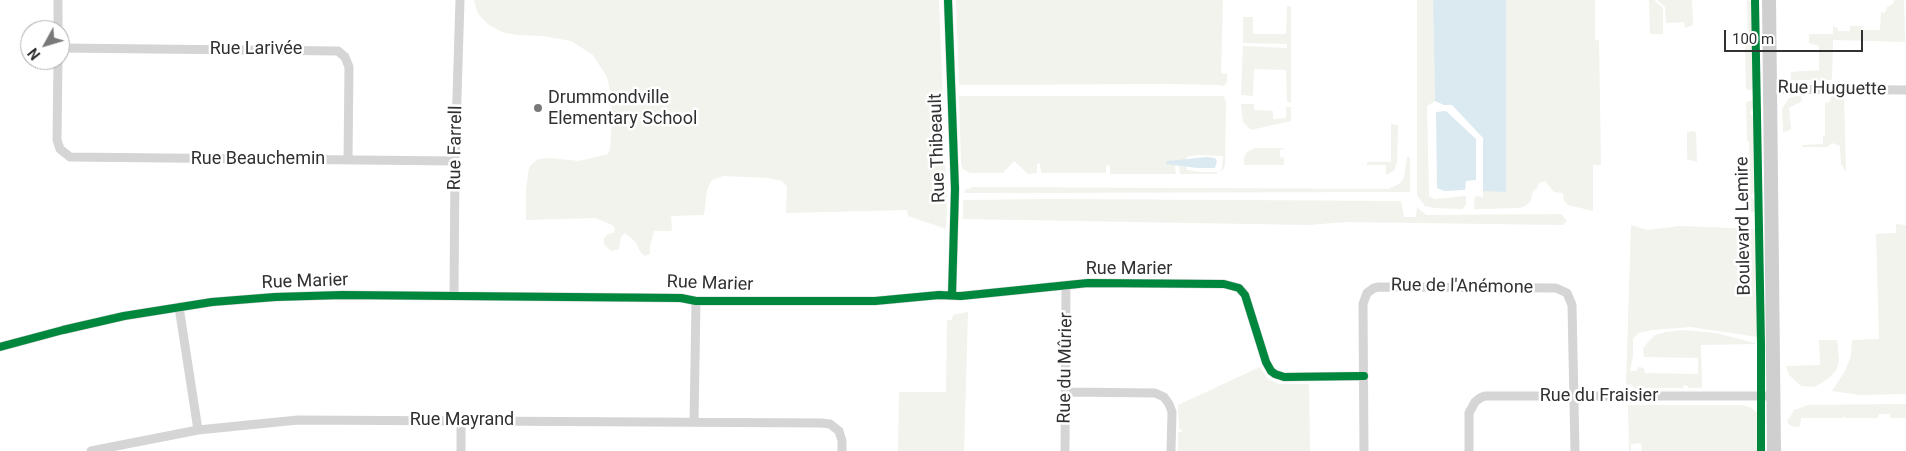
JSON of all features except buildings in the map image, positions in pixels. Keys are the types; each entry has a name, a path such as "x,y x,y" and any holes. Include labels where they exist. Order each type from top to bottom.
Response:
{"main road":[{"name":"Boulevard Lemire","path":"1769,0 1775,396 1774,451"}],"street":[{"path":"58,0 58,20"},
{"name":"Rue Farrell","path":"454,296 455,161 460,0"},
{"name":"Rue Thibeault","path":"948,0 955,189 952,295"},
{"name":"Rue Larivée","path":"70,48 338,51 345,56 349,66 348,160"},
{"name":"Rue Beauchemin","path":"58,70 58,146 63,153 75,158 455,161"},
{"name":"Rue Huguette","path":"1770,89 1906,90"},
{"name":"Rue Marier","path":"0,347 84,325 179,307 231,300 275,297 342,295 875,302 1097,283 1234,286 1245,295 1266,362 1275,374 1284,378 1364,376"},
{"name":"Rue du Mûrier","path":"1065,451 1066,286"},
{"name":"Rue de l'Anémone","path":"1364,451 1363,304 1367,293 1379,286 1556,288 1567,294 1572,305 1575,397"},
{"path":"694,422 696,300"},
{"path":"179,307 198,430"},
{"path":"1066,392 1155,393 1164,397 1172,412 1171,451"},
{"name":"Rue du Fraisier","path":"1469,451 1469,413 1471,407 1480,398 1492,396 1775,396"},
{"path":"1575,397 1575,451"},
{"name":"Rue Mayrand","path":"91,451 137,440 198,430 298,420 461,420 821,423 835,426 841,436 842,451"},
{"path":"461,420 461,451"}],"shaded area":[{"path":"474,0 939,0 947,208 946,229 908,216 907,210 786,213 787,186 782,181 768,178 723,176 712,180 707,190 704,215 671,216 672,231 654,231 650,254 644,256 636,242 625,233 621,237 619,249 611,251 604,244 604,238 608,234 614,233 615,228 595,218 526,220 526,189 529,168 533,163 539,159 549,158 579,161 608,154 612,121 611,95 607,77 593,55 571,41 543,36 516,35 502,32 489,25 478,14"},
{"path":"956,0 1223,0 1221,73 1227,74 1227,82 1222,86 1169,84 959,85"},
{"path":"1417,0 1433,0 1435,101 1427,106 1429,196 1435,199 1466,196 1466,205 1462,209 1425,206 1417,195"},
{"path":"1433,0 1506,0 1506,192 1483,191 1483,138 1452,105 1444,105 1435,101"},
{"path":"1506,0 1595,0 1595,40 1599,40 1601,165 1593,165 1593,211 1568,205 1564,201 1563,193 1554,192 1545,181 1539,183 1533,191 1530,202 1520,208 1474,209 1475,196 1483,197 1483,191 1506,191"},
{"path":"1649,0 1654,0 1663,8 1663,34 1650,34"},
{"path":"1657,0 1692,0 1693,25 1685,28 1684,22 1666,23 1665,7"},
{"path":"1747,0 1752,2 1754,0 1756,89 1747,90 1745,47 1748,44"},
{"path":"1894,0 1904,0 1905,42 1833,40 1832,80 1791,80 1791,72 1819,70 1819,46 1809,43 1809,34 1833,34 1833,26 1838,31 1850,31 1850,26 1862,26 1862,30 1880,30 1881,12 1885,13 1887,7 1893,4"},
{"path":"1287,6 1291,6 1291,102 1287,102 1286,70 1254,69 1253,96 1241,95 1243,46 1287,48 1287,44 1243,43 1243,17 1253,17 1253,34 1286,34"},
{"path":"959,96 1224,96 1226,102 1225,165 1223,170 1219,172 1215,174 1180,174 1179,165 1175,166 1176,174 1110,174 1110,166 1106,165 1106,173 1041,173 1040,163 1037,164 1037,173 1028,174 1014,161 1003,173 970,173 963,169 961,163","holes":["1196,155 1223,156 1222,169 1219,172 1187,170 1186,166 1167,161 1186,160 1187,157"]},
{"path":"1801,96 1802,101 1789,108 1791,129 1783,132 1782,109 1789,98"},
{"path":"1831,96 1844,96 1846,172 1841,164 1840,146 1832,143 1827,147 1802,147 1802,145 1823,144 1823,136 1825,136 1825,103 1830,102"},
{"path":"1755,100 1756,109 1752,109 1750,113 1752,116 1756,116 1758,193 1754,192 1751,196 1754,200 1757,198 1757,211 1751,213 1746,102"},
{"path":"1241,104 1254,104 1254,110 1273,111 1273,119 1286,118 1286,107 1291,107 1291,121 1251,130 1243,122"},
{"path":"1446,111 1476,139 1476,180 1466,181 1465,190 1444,191 1437,188 1436,112"},
{"path":"1391,124 1398,125 1397,162 1394,171 1386,175 1386,165 1367,165 1367,162 1391,162"},
{"path":"1687,132 1696,132 1697,162 1687,159"},
{"path":"1255,148 1284,148 1280,150 1280,157 1284,158 1284,165 1244,165 1244,158 1247,152"},
{"path":"1407,157 1410,157 1410,192 964,193 965,190 973,187 1388,189 1399,184 1404,178"},
{"path":"1215,158 1217,161 1215,168 1166,164 1167,161"},
{"path":"963,200 1401,201 1404,217 1416,217 1417,207 1426,215 1561,214 1567,221 1563,225 1346,222 1308,225 963,219"},
{"path":"1896,224 1906,225 1906,394 1860,395 1832,391 1845,371 1851,356 1852,340 1879,339 1876,234 1896,233"},
{"path":"1631,225 1647,230 1680,226 1758,229 1758,337 1691,327 1652,330 1638,333 1633,339 1633,356 1630,371 1637,371 1638,367 1644,368 1645,373 1698,374 1698,358 1644,357 1643,349 1648,342 1655,335 1666,332 1683,330 1716,333 1758,344 1701,345 1702,388 1688,388 1688,386 1684,385 1683,388 1633,388 1632,384 1626,385"},
{"path":"968,312 964,451 898,451 899,392 946,392 947,320 952,320 953,315"},
{"path":"1819,340 1837,340 1839,359 1837,369 1830,377 1814,387 1801,386 1789,375 1786,366 1820,365"},
{"path":"1260,367 1268,379 1279,384 1309,384 1310,451 1178,451 1178,432 1182,432 1182,430 1179,429 1178,405"},
{"path":"1906,404 1906,418 1890,418 1890,414 1879,414 1878,418 1846,418 1844,416 1843,418 1801,418 1800,426 1795,427 1787,422 1794,410 1808,405"},
{"path":"1628,405 1741,405 1750,407 1760,415 1759,451 1642,451 1641,443 1631,444 1631,451 1629,451"}],"cycle path":[{"path":"948,0 955,189 952,295"},
{"path":"1755,0 1761,451"},
{"path":"0,347 124,316 212,302 275,297 342,295 681,298 696,301 875,301 939,295 961,296 1088,283 1224,284 1239,288 1245,295 1266,362 1275,374 1284,377 1364,376"}],"place":[{"name":"Drummondville Elementary School","path":"538,108"}]}
